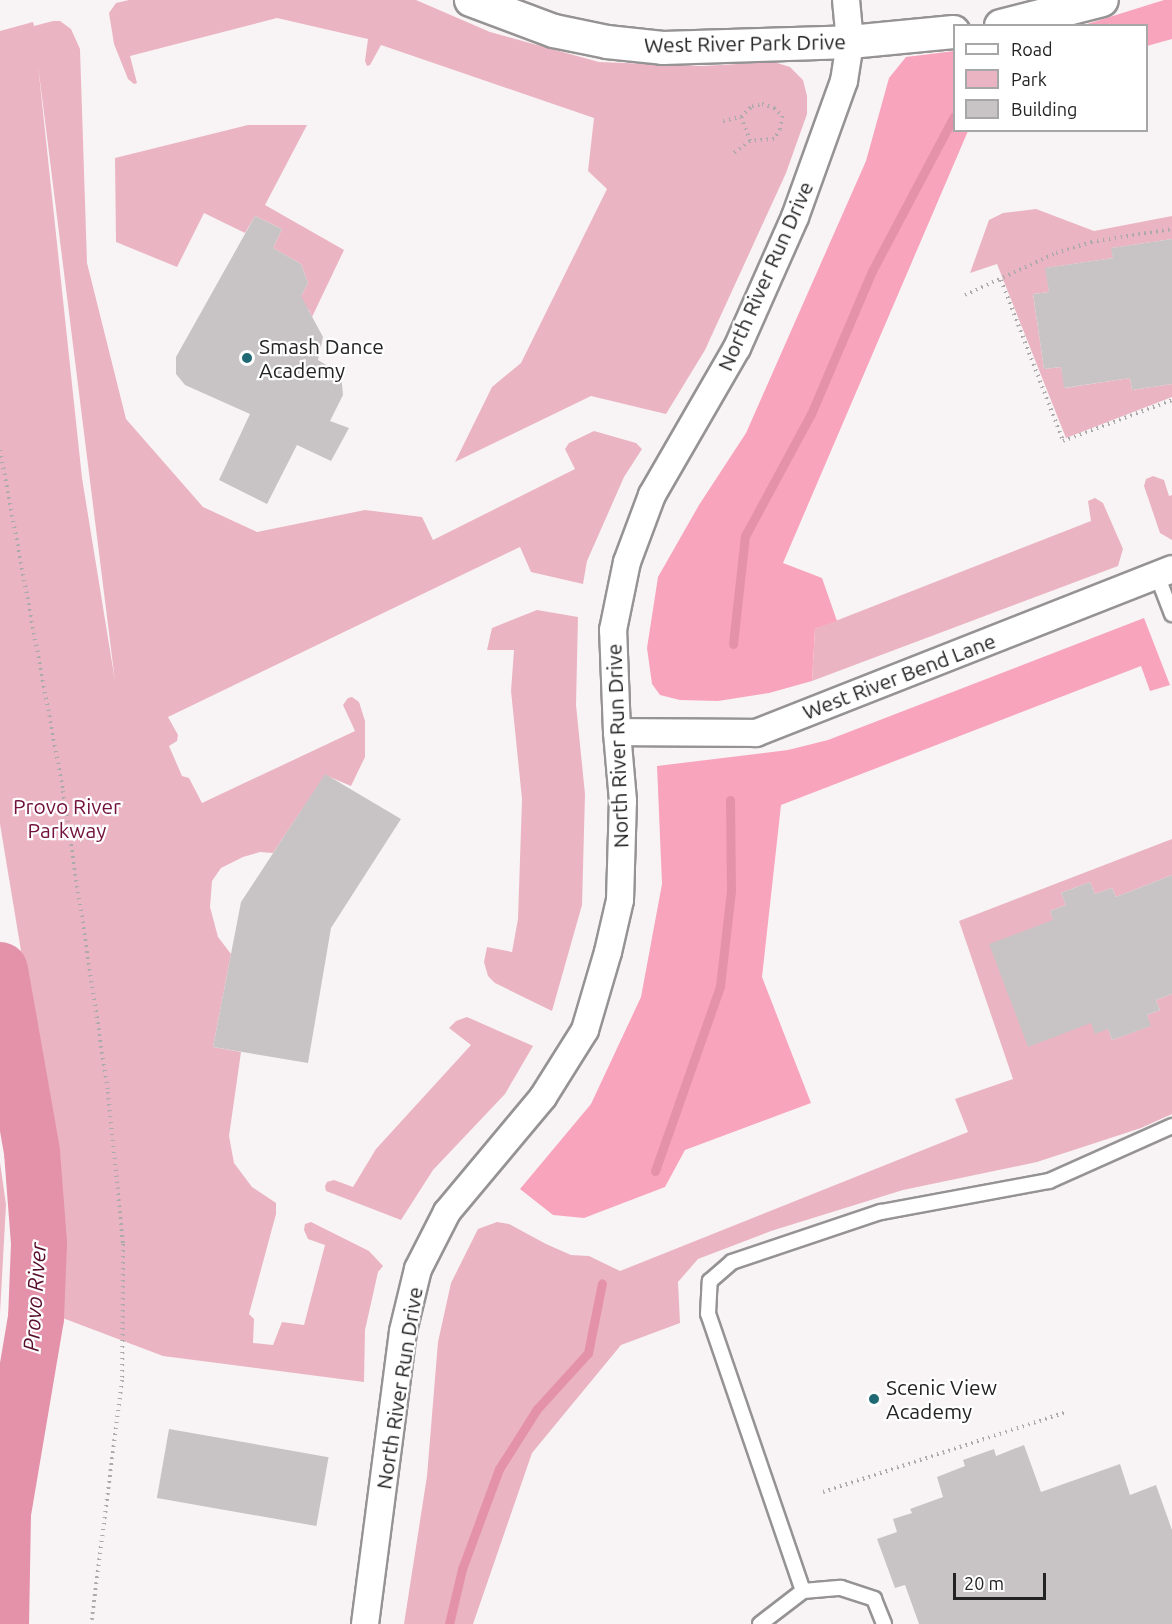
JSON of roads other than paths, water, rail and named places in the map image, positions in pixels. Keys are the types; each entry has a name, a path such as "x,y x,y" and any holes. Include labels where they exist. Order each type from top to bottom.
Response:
{"street":[{"name":"West River Park Drive","path":"471,0 555,31 640,46 723,48 850,42 953,32"},
{"name":"North River Run Drive","path":"365,1624 403,1331 418,1269 447,1212 543,1097 585,1030 608,952 621,889 623,801 617,732 613,630 627,562 652,495 737,348 790,228 844,81 850,42 846,0"},
{"path":"1009,24 1102,0"},
{"name":"West River Bend Lane","path":"617,732 756,733 1164,572"}],"lane":[{"path":"1164,572 1172,614"},
{"path":"803,1591 708,1314 710,1281 732,1262 881,1212 1049,1181 1172,1126"},
{"path":"760,1624 803,1591 841,1588 874,1599 884,1624"}],"waterway":[{"path":"733,644 745,536 811,414 872,271 953,118"},
{"path":"655,1171 720,986 731,891 730,800"},
{"name":"Provo River","path":"0,970 32,1152 39,1244 36,1318 3,1513 1,1624"},
{"path":"449,1624 462,1569 499,1469 537,1409 588,1353 602,1283"}],"place":[{"name":"Smash Dance Academy","path":"247,358"},
{"name":"Scenic View Academy","path":"874,1399"}],"park label":[{"name":"Provo River Parkway","path":"67,818"}]}
